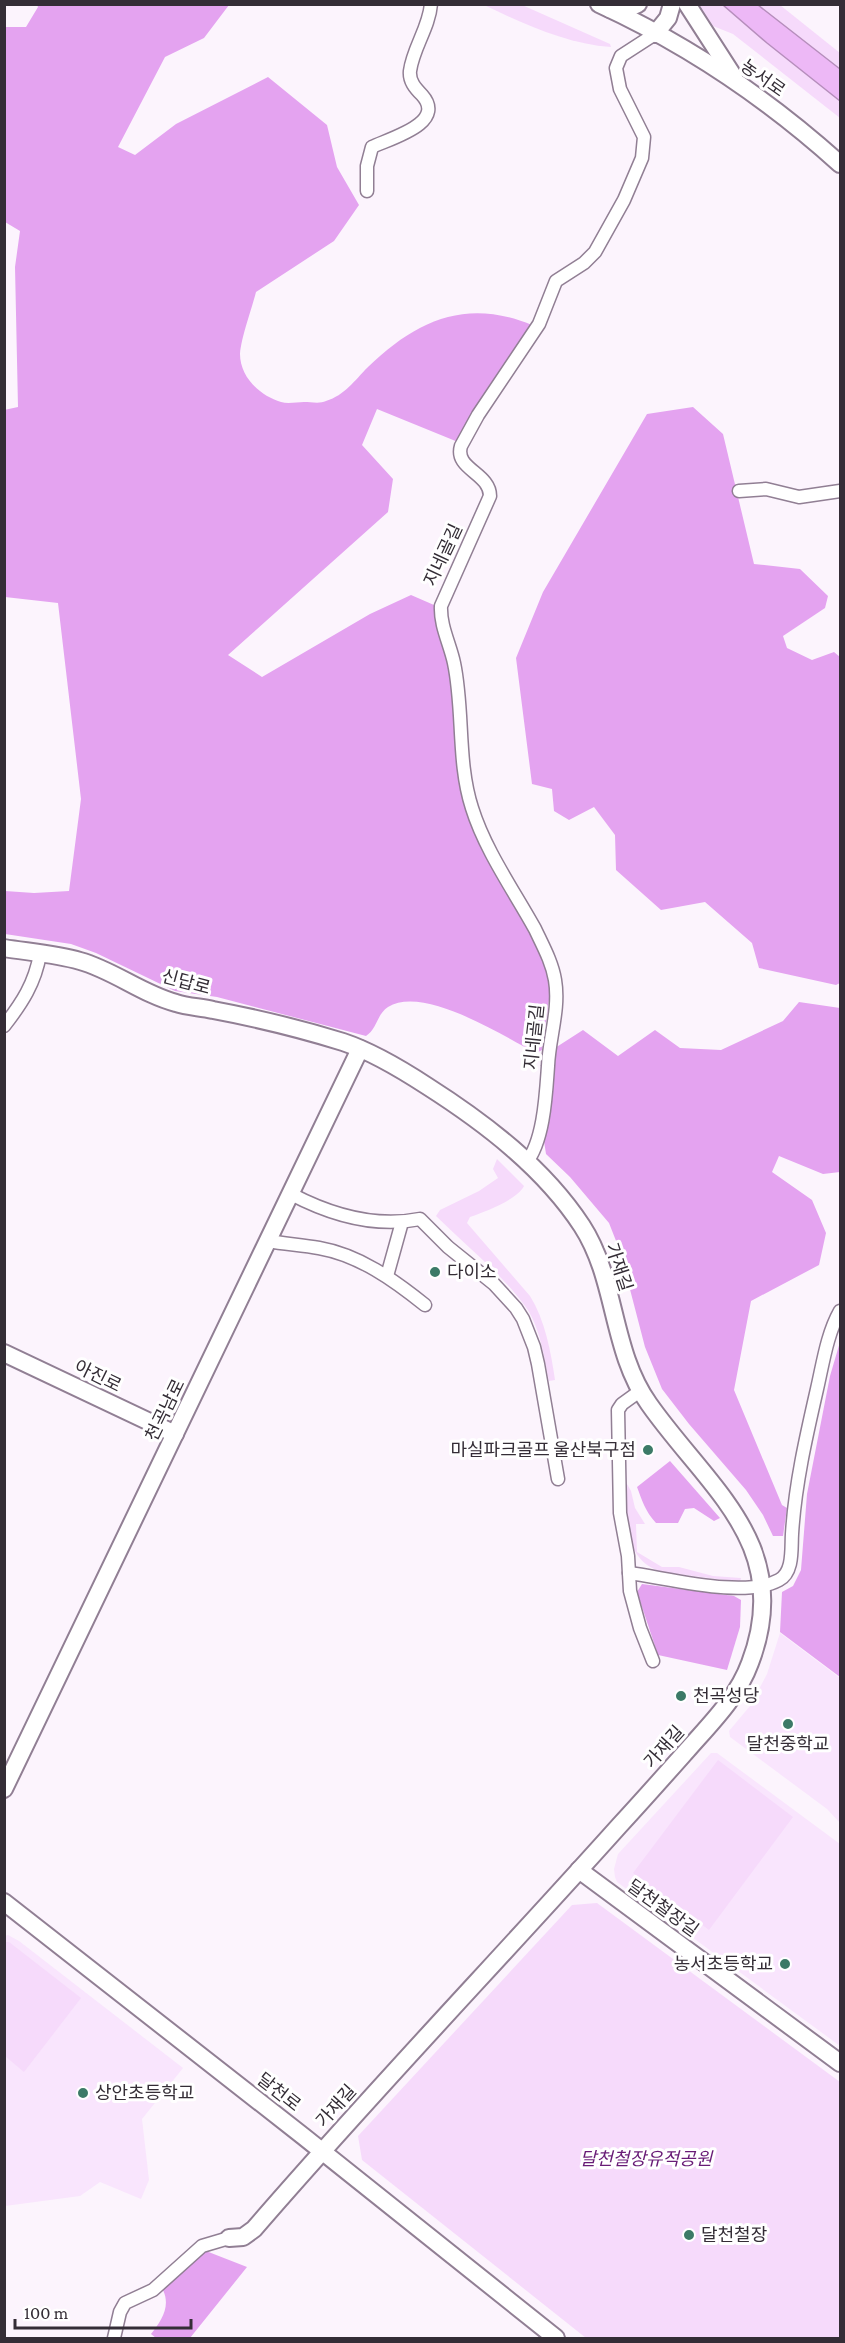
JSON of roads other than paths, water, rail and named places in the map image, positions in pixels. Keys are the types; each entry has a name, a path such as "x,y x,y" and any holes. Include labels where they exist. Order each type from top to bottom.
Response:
{"street":[{"path":"367,191 366,175 372,147 408,131 424,120 429,112 429,104 414,85 410,74 431,4"},
{"path":"604,6 626,10 638,4"},
{"path":"655,34 668,18 672,4"},
{"path":"687,4 729,72 745,88"},
{"name":"농서로","path":"604,6 745,88 840,164"},
{"name":"지네골길","path":"526,1162 535,1149 538,1139 547,1080 550,1034 556,1009 555,979 542,944 487,843 472,808 465,771 454,664 442,625 441,606 490,496 488,485 462,461 461,446 478,415 539,324 556,281 584,263 595,252 624,200 638,170 644,137 620,89 616,68 621,56 655,34"},
{"path":"739,491 766,489 799,497 840,491"},
{"name":"신답로","path":"4,948 88,963 177,1004 214,1010 328,1038 360,1049"},
{"path":"4,1026 30,990 40,954"},
{"name":"가재길","path":"114,2338 120,2312 125,2303 153,2290 202,2246 229,2238 243,2237 255,2229 322,2151 579,1870 733,1697 747,1671 757,1643 761,1618 761,1586 753,1547 739,1518 715,1484 640,1390 627,1359 593,1247 570,1210 501,1138 407,1073 360,1049"},
{"name":"천곡남로","path":"4,1789 360,1049"},
{"path":"291,1194 345,1215 382,1223 420,1219 448,1247 495,1284 516,1308 534,1347 558,1479"},
{"path":"387,1276 402,1222"},
{"path":"268,1241 335,1252 387,1276 425,1305"},
{"path":"629,1573 723,1587 761,1586 780,1580 784,1576 789,1565 796,1491 806,1436 827,1346 840,1311"},
{"name":"아진로","path":"4,1353 175,1434"},
{"path":"640,1390 622,1404 618,1414 620,1513 635,1610 653,1661"},
{"name":"달천철장길","path":"579,1870 840,2063"},
{"name":"달천로","path":"4,1902 556,2338"}],"place":[{"name":"다이소","path":"435,1272"},
{"name":"마실파크골프 울산북구점","path":"648,1450"},
{"name":"천곡성당","path":"681,1696"},
{"name":"달천중학교","path":"788,1724"},
{"name":"농서초등학교","path":"785,1964"},
{"name":"상안초등학교","path":"83,2093"},
{"name":"달천철장","path":"689,2235"}],"park label":[{"name":"달천철장유적공원","path":"646,2159"}]}
